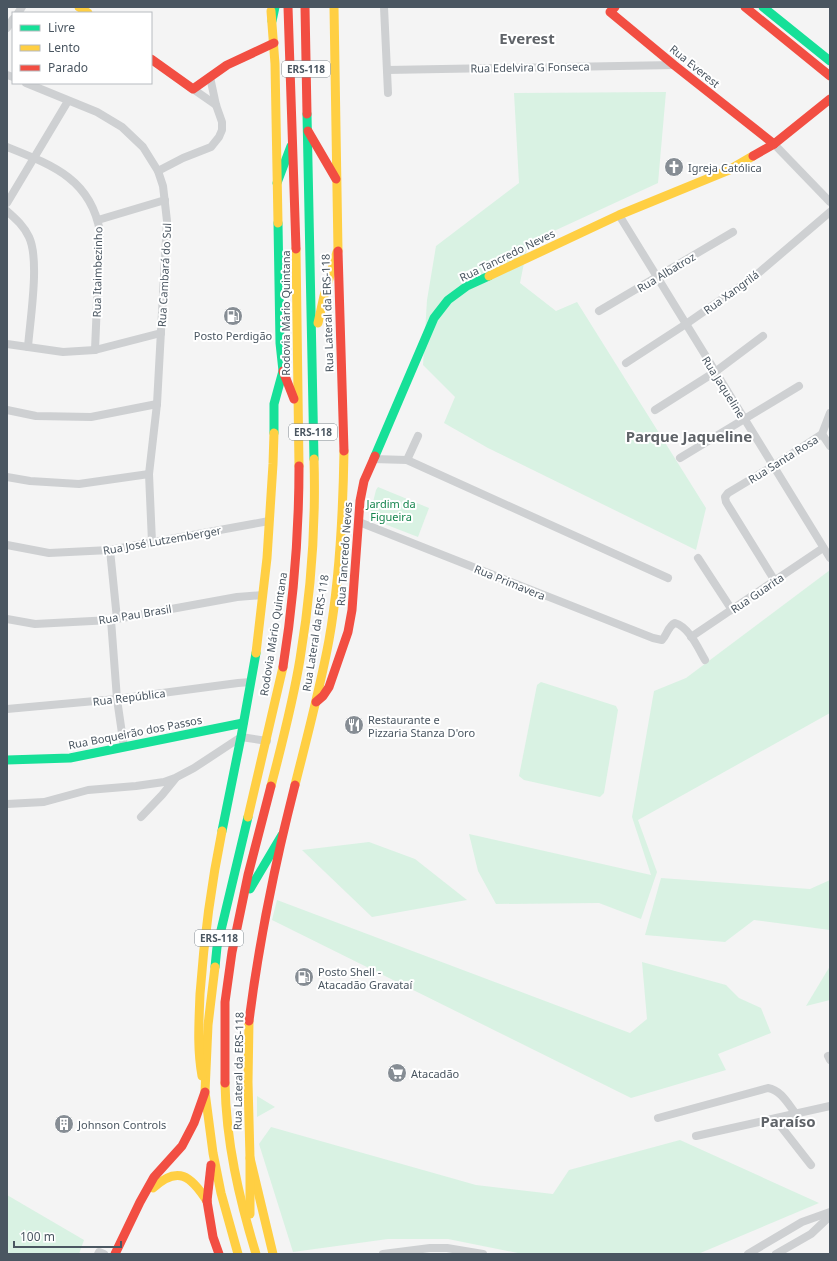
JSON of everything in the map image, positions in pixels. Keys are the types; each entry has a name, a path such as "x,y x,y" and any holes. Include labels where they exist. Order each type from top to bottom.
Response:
{"main road":[{"path":"270,7 274,43 280,343 283,371 298,408"},
{"path":"272,21 275,7"},
{"name":"Rodovia Mário Quintana","path":"238,1254 221,1193 213,1153 205,1092 208,1025 217,947 267,741 281,676 290,623 296,569 299,511 296,209 288,7"},
{"name":"ERS-118","path":"256,1254 236,1181 229,1142 224,1067 226,994 241,904 287,725 296,682 305,624 314,536 315,499 305,7"},
{"name":"Rua Lateral da ERS-118","path":"273,1254 250,1158 249,1023 257,958 282,835 316,702 329,638 340,554 344,452 337,252 334,7"},
{"path":"745,7 830,76"},
{"path":"763,7 830,61"},
{"name":"Rua Everest","path":"609,9 674,65 774,144"},
{"path":"152,60 193,89 241,57 274,43"},
{"name":"Rua Tancredo Neves","path":"316,702 323,696 329,687 346,638 352,610 362,488 434,318 448,300 467,286 619,215 729,170 774,144 830,99"},
{"path":"308,130 336,179"},
{"path":"277,183 294,139"},
{"path":"312,360 322,303 337,252"},
{"path":"115,1254 140,1202 154,1178 182,1146 194,1123 205,1092 199,1059 198,1036 203,949 212,882 251,682 267,558 274,404 283,371"},
{"path":"329,638 346,638"},
{"name":"Rua Boqueirão dos Passos","path":"7,760 70,758 242,723"},
{"path":"241,904 282,835"},
{"path":"213,1153 207,1201 213,1237 219,1254"},
{"path":"250,1158 250,1235"},
{"path":"140,1202 163,1179 172,1175 180,1175 194,1183 207,1201"}],"street":[{"path":"384,7 388,93"},
{"name":"Rua Edelvira G Fonseca","path":"387,70 674,65"},
{"path":"158,171 183,158 205,151 216,143 222,130 222,126 210,77"},
{"name":"Rua Cambará do Sul","path":"28,84 97,112 122,127 143,147 158,171 165,200 167,221 157,404 149,474 152,542"},
{"path":"44,91 49,84"},
{"path":"193,89 216,105"},
{"path":"7,203 68,101"},
{"path":"774,144 830,202"},
{"name":"Rua Itaimbezinho","path":"7,147 52,166 67,175 85,194 93,206 98,220 100,244 95,350"},
{"path":"98,220 165,200"},
{"path":"7,211 22,225 29,237 33,249 34,270 28,347"},
{"name":"Rua Xangrilá","path":"626,363 686,324 755,276 830,212"},
{"name":"Rua Jaqueline","path":"619,215 830,558"},
{"name":"Rua Albatroz","path":"599,312 733,232"},
{"path":"7,344 63,352 95,350 160,333"},
{"path":"655,410 715,372 764,336"},
{"path":"680,458 799,386"},
{"path":"7,410 36,416 91,417 157,404"},
{"name":"Rua Santa Rosa","path":"775,581 726,502 725,497 728,493 822,434 830,413"},
{"path":"822,434 830,446"},
{"path":"407,460 418,436"},
{"path":"373,460 407,460 668,578"},
{"path":"7,477 30,481 78,484 149,474"},
{"name":"Rua José Lutzemberger","path":"7,545 49,554 110,550 269,521"},
{"name":"Rua Primavera","path":"360,522 653,638 662,640 670,625 675,623 681,625 691,636"},
{"name":"Rua Guarita","path":"691,636 823,548"},
{"path":"110,550 117,699 124,747"},
{"path":"698,558 732,610"},
{"name":"Rua Pau Brasil","path":"7,619 35,624 114,619 237,597 263,595"},
{"path":"691,636 705,660"},
{"name":"Rua República","path":"7,709 117,699 251,682"},
{"path":"7,804 44,802 76,792 88,790 154,784 175,778 194,768 241,737 267,741"},
{"path":"140,817 162,795 175,778"},
{"path":"658,1118 768,1088 779,1092 796,1114"},
{"path":"696,1136 830,1106"},
{"path":"775,1119 811,1165"},
{"path":"748,1254 802,1222 830,1212"},
{"path":"776,1254 811,1234 830,1216"},
{"path":"383,1254 407,1250 447,1248 484,1254"},
{"path":"98,1254 99,1252 104,1254"}],"green space":[{"path":"666,92 658,183 528,243 520,283 556,311 577,302 706,508 696,550 488,448 444,423 455,397 423,365 427,300 436,246 519,183 514,93"},
{"name":"Jardim da Figueira","path":"378,487 429,508 418,537 369,518"},
{"path":"830,570 830,713 638,820 657,872 641,919 599,903 496,904 478,871 469,834 651,875 632,817 654,691 686,678"},
{"path":"541,682 616,706 618,710 604,793 600,797 524,780 519,776 537,685"},
{"path":"369,842 415,859 467,900 372,917 302,850"},
{"path":"661,878 810,889 830,880 830,930 754,920 725,942 645,935"},
{"path":"277,900 630,1033 647,1019 642,962 726,985 739,998 761,1008 771,1033 718,1054 726,1070 631,1098 272,920"},
{"path":"830,966 830,1000 806,1006"},
{"path":"257,1096 275,1107 257,1117"},
{"path":"271,1127 476,1185 553,1194 569,1170 680,1140 819,1203 698,1254 523,1254 448,1239 388,1239 293,1252 259,1144"},
{"path":"7,1195 84,1240 79,1254 7,1254"}],"traffic: fast":[{"path":"272,21 275,7"},
{"path":"763,7 830,61"},
{"path":"307,114 314,459"},
{"path":"277,183 291,146"},
{"path":"274,433 274,404 283,371 280,343 278,223"},
{"path":"375,456 434,318 448,300 467,286 489,276"},
{"path":"222,831 256,653"},
{"path":"7,760 70,758 243,723"},
{"path":"215,967 217,947 248,817"},
{"path":"250,889 282,835"}],"traffic: slow":[{"path":"79,7 86,12"},
{"path":"334,7 338,251"},
{"path":"271,11 275,64 278,223"},
{"path":"489,276 619,215 729,170 753,156"},
{"path":"296,249 299,466"},
{"path":"318,323 337,252"},
{"path":"256,653 267,558 274,433"},
{"path":"295,785 322,677 333,617 340,546 344,451"},
{"path":"271,786 291,707 304,634 312,559 314,459"},
{"path":"248,817 283,667"},
{"path":"202,1076 199,1055 200,994 211,892 222,831"},
{"path":"215,967 208,1025 205,1092 213,1153 221,1193 238,1254"},
{"path":"249,1021 248,1082 250,1158 273,1254"},
{"path":"225,1083 228,1127 234,1170 256,1254"},
{"path":"250,1158 250,1214"},
{"path":"153,1188 170,1177 177,1175 183,1176 195,1185 207,1201"}],"traffic: jam":[{"path":"288,7 296,249"},
{"path":"305,7 307,114"},
{"path":"615,7 610,12 774,144"},
{"path":"745,7 830,76"},
{"path":"152,60 193,89 227,65 274,43"},
{"path":"753,156 774,144 830,99"},
{"path":"308,131 336,179"},
{"path":"338,251 344,451"},
{"path":"283,371 294,399"},
{"path":"316,702 323,696 329,687 348,632 352,610 360,501 364,481 375,456"},
{"path":"283,667 295,566 299,466"},
{"path":"249,1021 268,903 295,785"},
{"path":"225,1083 225,1002 232,952 248,875 271,786"},
{"path":"115,1254 154,1177 182,1146 194,1123 205,1092"},
{"path":"207,1201 211,1165"},
{"path":"207,1201 213,1237 219,1254"}],"place":[{"name":"Igreja Católica","path":"674,167"},
{"name":"Posto Perdigão","path":"233,316"},
{"name":"Restaurante e Pizzaria Stanza D'oro","path":"354,725"},
{"name":"Posto Shell - Atacadão Gravataí","path":"304,977"},
{"name":"Atacadão","path":"397,1073"},
{"name":"Johnson Controls","path":"64,1124"}],"district":[{"name":"Everest","path":"527,38"},
{"name":"Parque Jaqueline","path":"689,436"},
{"name":"Paraíso","path":"788,1121"}]}
